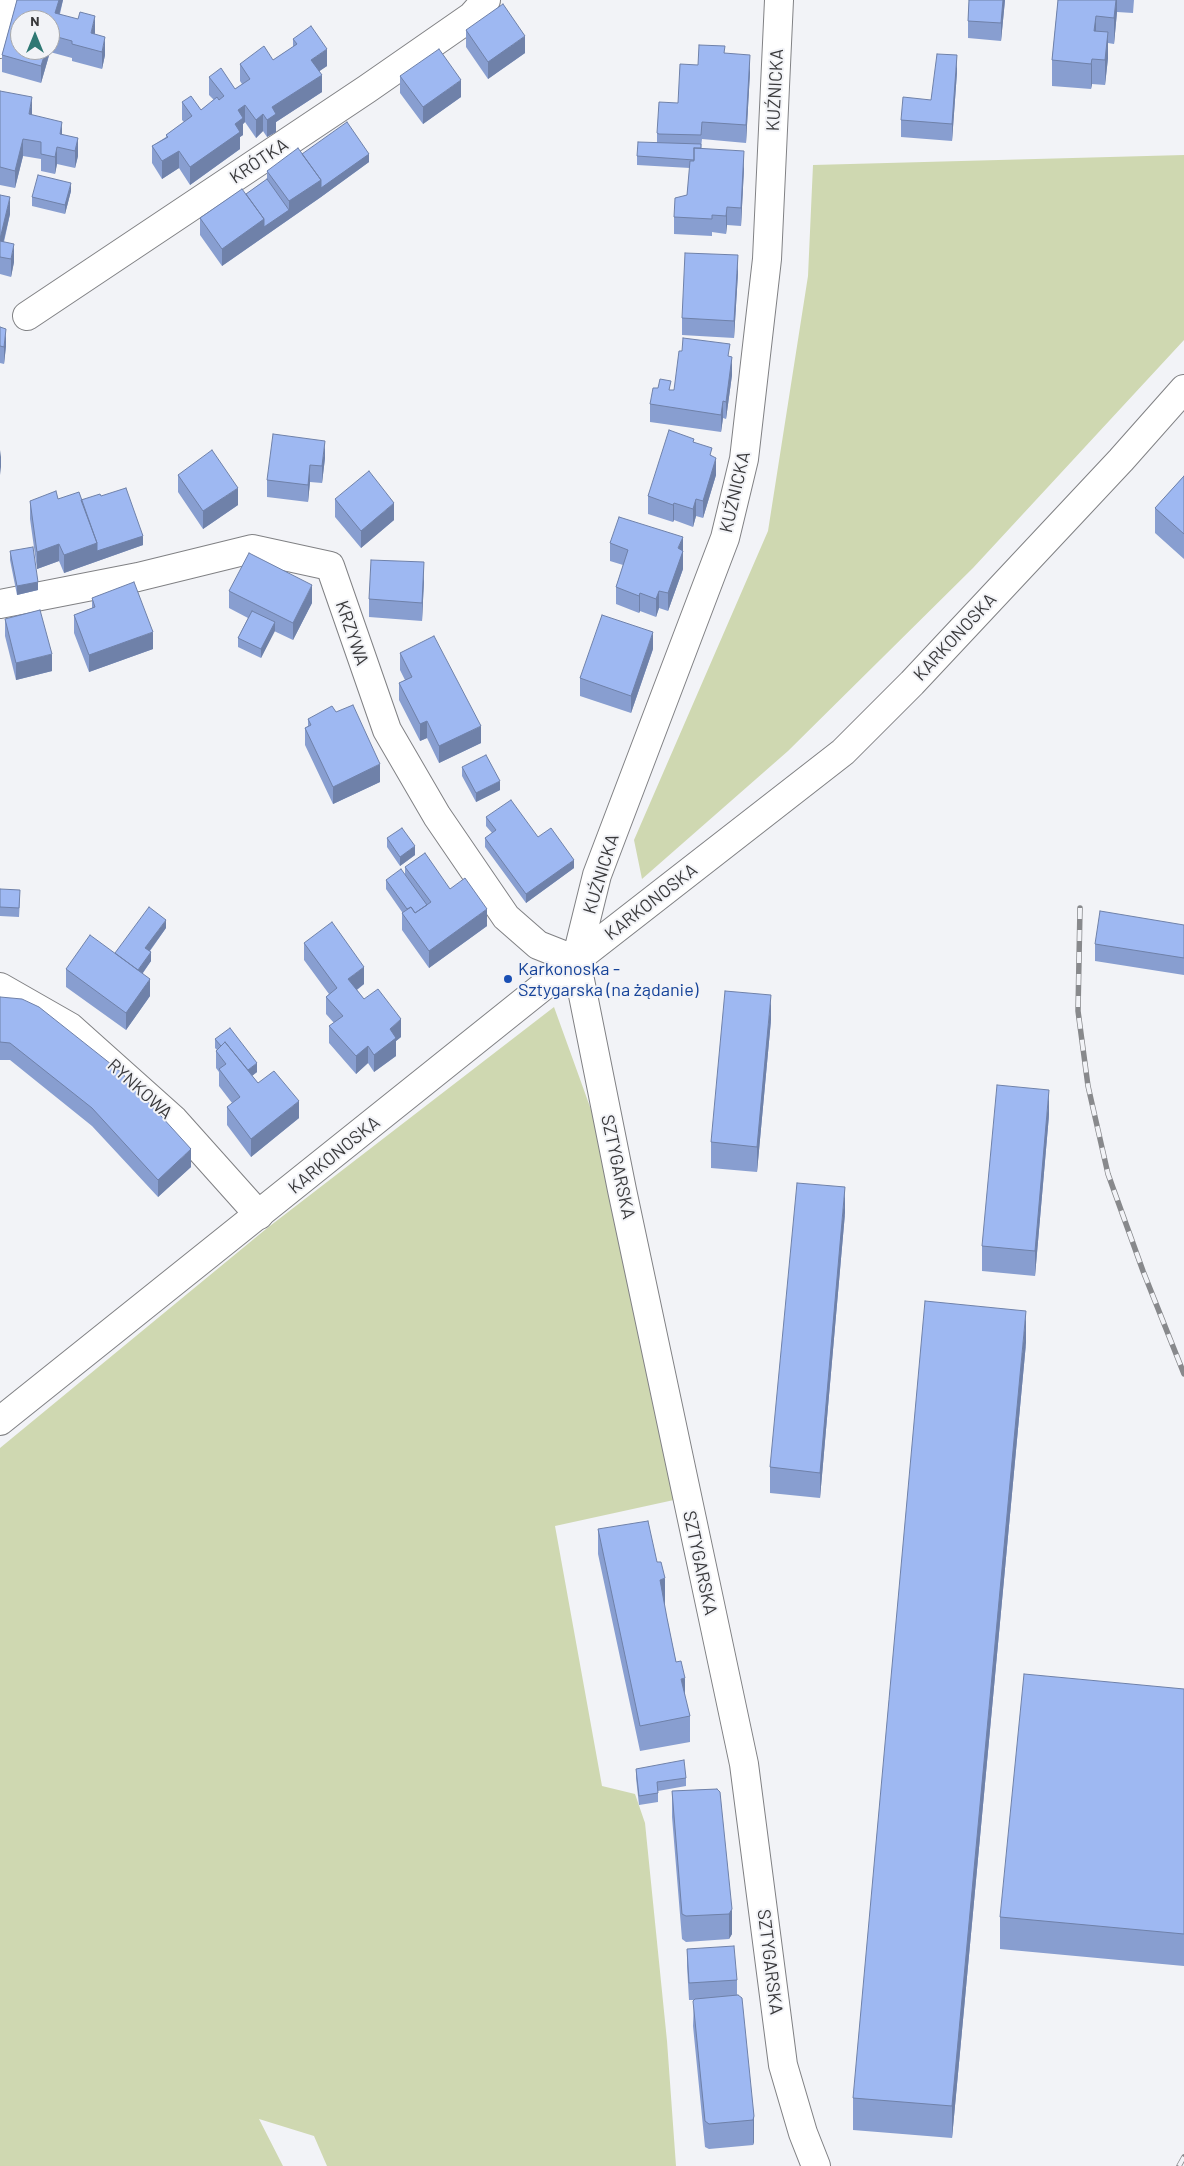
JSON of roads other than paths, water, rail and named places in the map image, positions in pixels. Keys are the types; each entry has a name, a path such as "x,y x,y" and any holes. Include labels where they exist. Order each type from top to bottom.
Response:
{"street":[{"path":"0,44 12,0"},
{"name":"KRÓTKA","path":"28,316 367,90 472,16 486,0"},
{"name":"KUŹNICKA","path":"576,960 597,875 725,538 744,459 767,259 779,0"},
{"name":"KARKONOSKA","path":"0,1421 576,960 843,752 912,683 1121,460 1184,389"},
{"name":"KRZYWA","path":"0,604 138,577 252,549 330,566 387,730 437,816 506,917 538,945 576,960"},
{"name":"SZTYGARSKA","path":"576,960 622,1190 744,1764 783,2065 803,2133 816,2166"},
{"name":"RYNKOWA","path":"0,987 70,1027 174,1120 258,1215"}],"railway":[{"path":"1080,908 1078,1011 1088,1086 1108,1174 1143,1271 1184,1374"},
{"path":"1179,2166 1184,2157"}],"place":[{"name":"Karkonoska - Sztygarska (na żądanie)","path":"508,979"}]}
